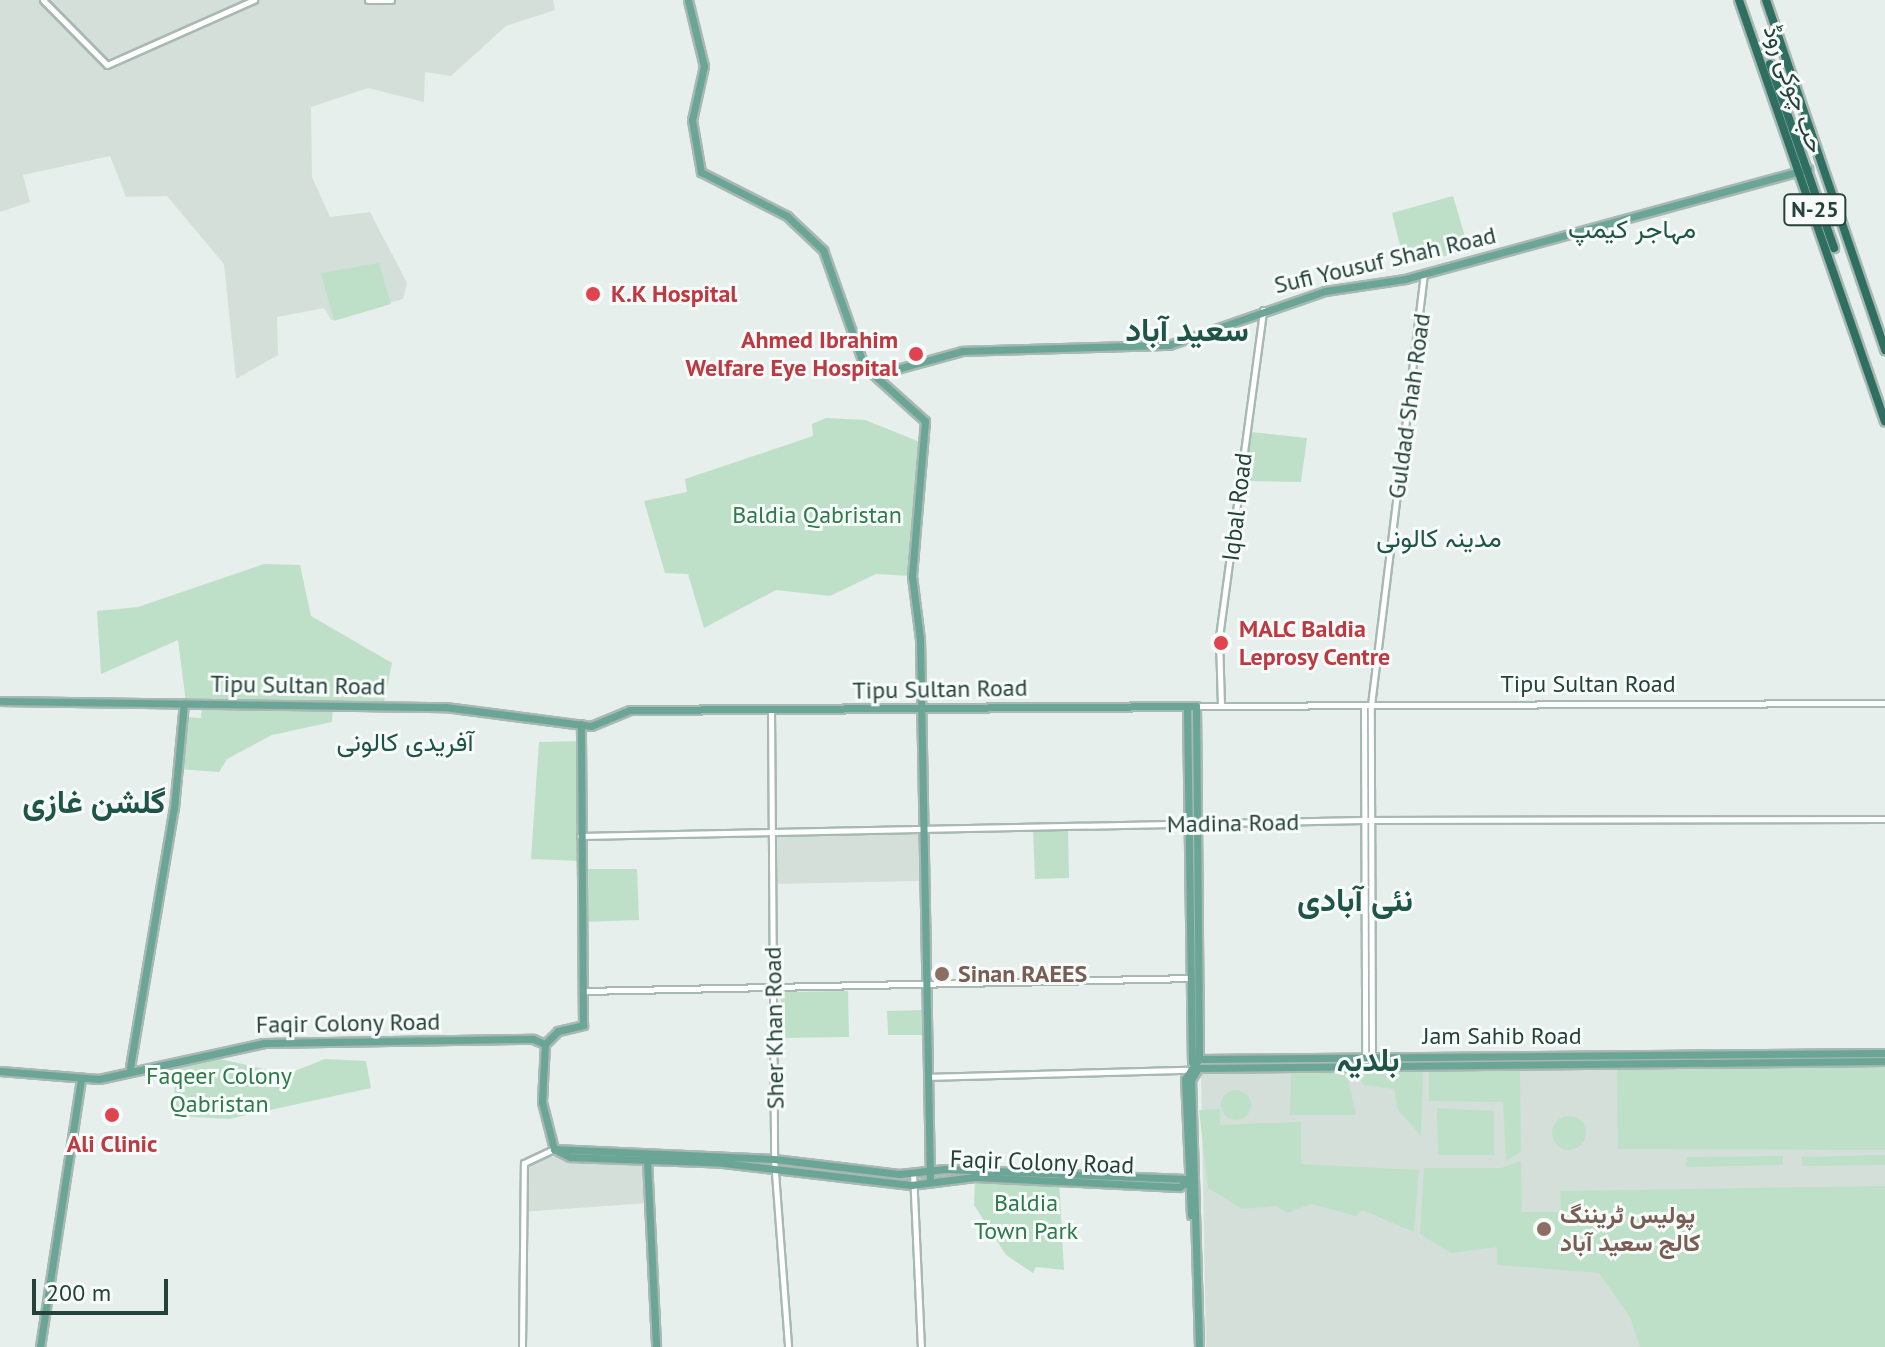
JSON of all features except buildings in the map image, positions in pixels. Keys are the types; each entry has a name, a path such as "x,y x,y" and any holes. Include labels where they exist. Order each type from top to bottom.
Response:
{"highway":[{"name":"حب چوکی روڈ","path":"1742,0 1806,170 1885,406"},
{"path":"1766,0 1885,350"},
{"name":"حب چوکی روڈ","path":"1806,170 1885,421"}],"main road":[{"path":"688,0 704,66 692,120 701,172 787,216 823,250 864,366 925,421 912,576 922,710 924,987 930,1179"},
{"name":"Sufi Yousuf Shah Road","path":"875,375 962,351 1152,348 1264,309 1424,273 1806,170"},
{"name":"Tipu Sultan Road","path":"0,701 445,707 581,724 630,710 1191,706"},
{"path":"130,1067 184,703"},
{"path":"1191,706 1195,1061 1186,1070 1185,1183 1195,1232"},
{"path":"554,1149 542,1102 545,1044 558,1031 583,1025 581,724"},
{"path":"1192,824 1191,978 1195,1061"},
{"name":"Faqir Colony Road","path":"1,1068 81,1079 264,1043 545,1044"},
{"name":"Jam Sahib Road","path":"1194,1179 1191,1080 1198,1068 1368,1061 1885,1053"},
{"name":"Jam Sahib Road","path":"1195,1061 1885,1061"},
{"path":"40,1347 81,1079"},
{"name":"Faqir Colony Road","path":"554,1149 911,1185 930,1179 1185,1183"},
{"path":"647,1157 656,1347"},
{"name":"Faqir Colony Road","path":"647,1157 774,1159 913,1172 929,1169 1185,1183"},
{"path":"1185,1183 1194,1179 1199,1347"}],"street":[{"path":"43,0 107,65 254,0"},
{"path":"368,0 391,0"},
{"name":"Guldad Shah Road","path":"1368,1061 1371,705 1424,273"},
{"name":"Iqbal Road","path":"1221,706 1219,637 1264,309"},
{"name":"Tipu Sultan Road","path":"1191,706 1885,703"},
{"path":"1364,705 1368,1061"},
{"name":"Sher Khan Road","path":"771,708 774,1159 788,1347"},
{"name":"Madina Road","path":"580,836 1363,820 1885,819"},
{"path":"583,991 924,987 1191,978"},
{"path":"927,1077 1186,1070"},
{"path":"522,1347 524,1163 554,1149"},
{"path":"913,1172 911,1185 921,1347"}],"shaded area":[{"path":"0,0 553,0 555,10 506,26 451,76 425,72 424,102 368,88 311,107 312,177 330,217 370,212 407,283 403,299 331,320 324,308 277,317 278,355 236,379 224,264 167,196 126,197 110,156 23,175 30,202 0,212"},
{"path":"923,831 922,881 772,884 772,834"},
{"name":"پولیس ٹریننگ کالج سعید آباد","path":"1885,1067 1885,1347 1206,1347 1201,1072"},
{"path":"562,1156 647,1160 649,1203 520,1212 525,1159"}],"green space":[{"path":"1453,196 1469,250 1405,266 1392,213"},
{"path":"379,263 391,304 334,321 321,273"},
{"name":"Baldia Qabristan","path":"826,418 865,420 925,444 911,576 876,574 830,596 776,590 704,628 688,574 665,573 644,501 687,492 685,479 813,436 812,424"},
{"path":"1251,432 1307,438 1301,482 1246,481"},
{"path":"264,564 300,565 311,616 392,663 383,707 333,708 332,722 272,735 227,759 219,772 178,769 183,717 201,718 202,704 186,703 178,640 101,674 97,611 138,607"},
{"path":"579,741 580,861 531,859 539,742"},
{"path":"1068,828 1069,878 1035,879 1033,829"},
{"path":"580,869 637,869 639,920 580,922"},
{"path":"848,991 849,1037 781,1038 781,992"},
{"path":"925,1010 925,1035 888,1035 887,1011"},
{"name":"Faqeer Colony Qabristan","path":"215,1058 287,1074 325,1059 366,1061 371,1088 229,1119 176,1116 173,1063"},
{"path":"1885,1067 1885,1150 1618,1149 1617,1070"},
{"path":"1520,1070 1521,1152 1506,1161 1503,1102 1429,1101 1429,1071"},
{"path":"1291,1071 1346,1071 1356,1115 1290,1115"},
{"path":"1355,1071 1423,1071 1421,1136 1398,1110 1394,1089 1364,1085"},
{"path":"1236,1090 1247,1094 1251,1105 1247,1116 1236,1120 1225,1116 1221,1105 1225,1094"},
{"path":"1437,1108 1494,1111 1494,1155 1438,1155"},
{"path":"1220,1109 1220,1125 1301,1122 1301,1164 1419,1170 1414,1232 1362,1210 1356,1216 1312,1204 1287,1213 1277,1206 1242,1209 1208,1188 1199,1110"},
{"path":"1569,1116 1581,1121 1586,1133 1581,1145 1569,1150 1557,1145 1552,1133 1557,1121"},
{"path":"1885,1155 1885,1165 1802,1166 1802,1157"},
{"path":"1783,1156 1783,1165 1686,1167 1687,1157"},
{"path":"1521,1161 1522,1212 1561,1212 1560,1191 1885,1186 1885,1347 1640,1347 1630,1317 1599,1273 1497,1265 1497,1247 1451,1253 1420,1234 1424,1168 1501,1168"},
{"name":"Baldia Town Park","path":"975,1177 1059,1179 1064,1270 1036,1267 1033,1273 1006,1255 974,1205"}],"place":[{"name":"K.K Hospital","path":"593,294"},
{"name":"Ahmed Ibrahim Welfare Eye Hospital","path":"916,354"},
{"name":"MALC Baldia Leprosy Centre","path":"1221,643"},
{"name":"Sinan RAEES","path":"942,974"},
{"name":"Ali Clinic","path":"112,1115"},
{"name":"پولیس ٹریننگ کالج سعید آباد","path":"1544,1229"}],"district":[{"name":"مہاجر کیمپ","path":"1632,229"},
{"name":"سعید آباد","path":"1187,329"},
{"name":"مدینہ کالونی","path":"1439,538"},
{"name":"آفریدی کالونی","path":"405,742"},
{"name":"گلشن غازی","path":"94,801"},
{"name":"نئی آبادی","path":"1355,899"},
{"name":"بلدیہ","path":"1368,1059"}]}
